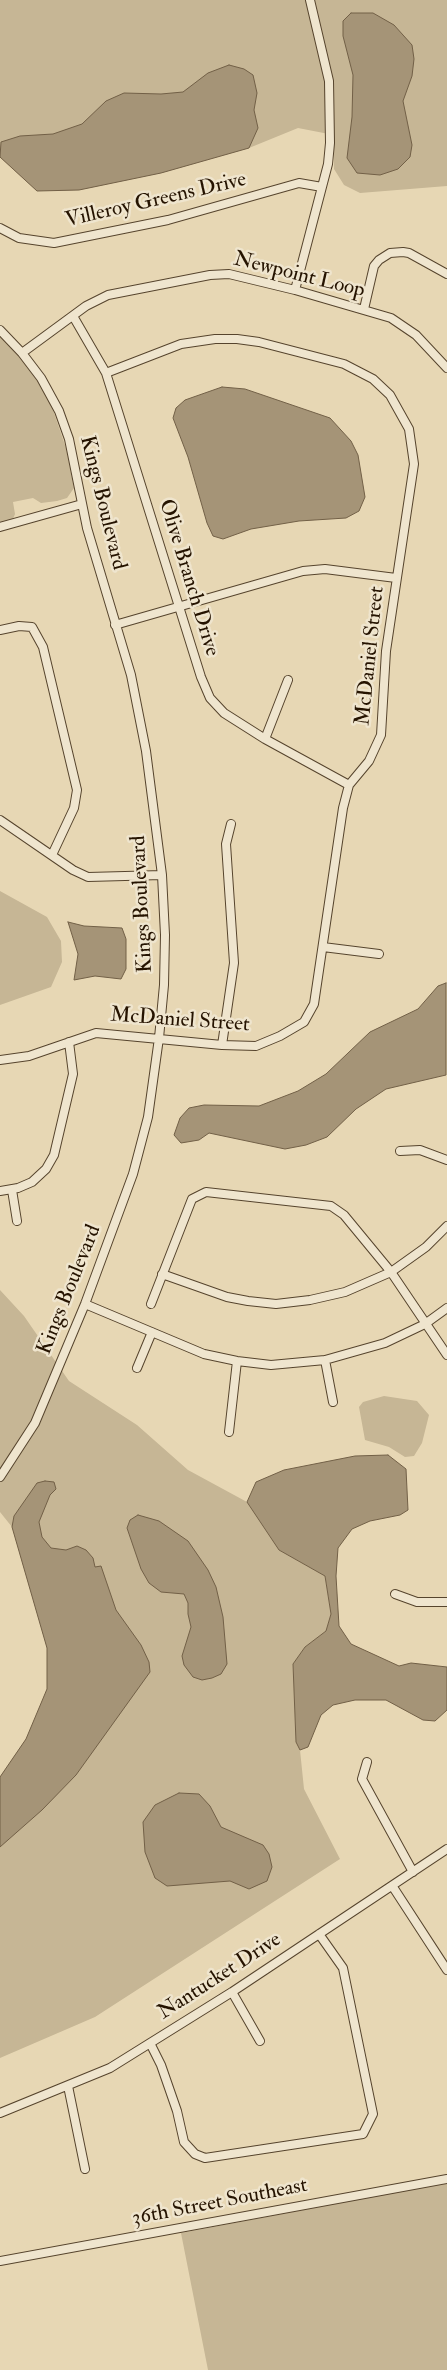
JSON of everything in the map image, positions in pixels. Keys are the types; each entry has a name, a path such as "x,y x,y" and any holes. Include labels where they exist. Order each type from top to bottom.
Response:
{"street":[{"path":"295,290 322,187 330,144 329,81 310,0"},
{"name":"Villeroy Greens Drive","path":"0,228 19,238 54,243 168,220 299,183 322,187"},
{"path":"364,309 374,266 379,260 390,253 409,253 447,274"},
{"name":"Newpoint Loop","path":"22,353 99,299 117,292 210,275 235,275 364,309 391,318 416,335 447,368"},
{"name":"Olive Branch Drive","path":"73,316 106,372 200,677 210,698 224,713 349,786"},
{"name":"Kings Boulevard","path":"0,330 22,353 41,378 59,411 69,440 82,504 115,625 131,675 146,750 162,875 164,985 148,1117 133,1174 86,1304 35,1423 0,1477"},
{"name":"McDaniel Street","path":"0,1060 29,1056 96,1033 222,1045 256,1046 280,1036 304,1022 314,1004 343,808 349,786 369,761 381,735 386,652 396,578 414,475 414,451 404,417 390,395 373,379 356,369 259,342 229,339 181,344 106,372"},
{"path":"0,527 82,504"},
{"path":"115,625 303,571 325,569 396,578"},
{"path":"0,630 18,626 32,627 43,647 77,790 74,808 52,855"},
{"path":"266,739 288,680"},
{"path":"0,820 88,877 162,875"},
{"path":"222,1045 234,964 226,844 231,824"},
{"path":"323,947 380,954"},
{"path":"0,1191 25,1186 38,1178 54,1156 73,1074 69,1042"},
{"path":"400,1151 420,1150 447,1160"},
{"path":"12,1190 17,1221"},
{"path":"151,1304 192,1199 206,1192 331,1206 344,1215 391,1272 447,1355"},
{"path":"162,1274 227,1297 276,1304 310,1300 346,1292 391,1272 426,1247 447,1226"},
{"path":"86,1304 204,1354 237,1361 271,1365 325,1360 385,1343 425,1324 447,1308"},
{"path":"137,1368 152,1332"},
{"path":"325,1360 333,1402"},
{"path":"229,1432 237,1361"},
{"path":"395,1594 417,1602 447,1602"},
{"path":"367,1762 362,1779 413,1872"},
{"name":"Nantucket Drive","path":"0,2113 110,2068 232,1992 318,1934 393,1887 447,1849"},
{"path":"393,1887 447,1970"},
{"path":"150,2043 161,2065 177,2110 184,2142 195,2154 205,2158 363,2134 373,2114 343,1968 318,1934"},
{"path":"232,1992 260,2041"},
{"path":"68,2086 85,2169"},
{"name":"36th Street Southeast","path":"0,2261 447,2179"}],"shaded area":[{"path":"0,0 447,0 447,186 360,193 344,185 334,169 334,135 298,128 249,148 161,173 79,190 37,191 0,157"},
{"path":"351,13 373,13 394,25 412,45 414,59 412,76 403,101 412,145 410,157 398,169 380,175 357,173 347,158 352,117 353,75 343,36 343,21"},
{"path":"229,65 244,69 253,75 257,93 254,110 258,128 249,148 161,173 79,190 37,191 0,157 1,142 20,136 53,134 82,124 106,101 124,93 161,94 183,92 208,73"},
{"path":"0,335 29,367 52,407 66,448 74,488 67,498 57,501 41,503 33,498 13,502 15,514 13,519 0,524"},
{"path":"222,387 245,389 330,418 351,441 358,455 365,497 359,511 346,518 299,521 251,529 223,539 213,536 207,523 188,457 173,418 176,408 185,400"},
{"path":"0,891 47,917 61,941 62,962 51,987 0,1005"},
{"path":"68,922 84,926 122,928 126,939 126,969 121,979 95,976 74,980 78,954"},
{"path":"446,983 446,1075 386,1089 356,1109 327,1137 306,1145 285,1149 209,1133 199,1140 181,1143 174,1135 180,1118 189,1108 204,1105 259,1106 298,1091 326,1074 370,1032 418,1009 438,986"},
{"path":"0,1290 24,1316 69,1381 137,1425 188,1470 247,1502 279,1550 325,1576 331,1614 326,1631 305,1647 293,1664 296,1742 300,1750 304,1789 340,1859 95,2017 0,2058 0,1777 26,1739 47,1689 47,1648 12,1527 0,1512"},
{"path":"384,1396 417,1401 429,1415 422,1443 414,1456 405,1457 389,1447 365,1440 359,1407 363,1402"},
{"path":"388,1455 406,1469 408,1510 400,1515 370,1521 352,1529 338,1548 336,1576 339,1626 351,1644 399,1666 411,1663 447,1667 447,1710 435,1721 423,1720 386,1700 355,1700 333,1705 321,1715 308,1747 300,1750 296,1742 293,1664 305,1647 326,1631 331,1614 325,1576 279,1550 247,1502 256,1482 284,1470 355,1456"},
{"path":"45,1481 54,1482 56,1489 50,1495 39,1522 42,1537 51,1548 66,1550 77,1546 86,1550 93,1558 95,1567 101,1566 116,1610 141,1645 149,1662 150,1672 76,1775 42,1810 0,1847 0,1777 26,1739 47,1689 47,1648 12,1527 14,1516 37,1483"},
{"path":"138,1515 159,1521 188,1541 208,1570 216,1587 223,1617 227,1664 221,1674 202,1680 193,1677 184,1665 182,1656 191,1627 188,1603 184,1594 161,1592 149,1583 141,1569 127,1528 130,1520"},
{"path":"179,1793 199,1794 210,1806 221,1827 263,1845 269,1854 272,1867 267,1881 249,1889 230,1881 167,1886 155,1878 145,1852 143,1822 155,1805"},
{"path":"447,2183 447,2370 208,2370 181,2233"}]}
